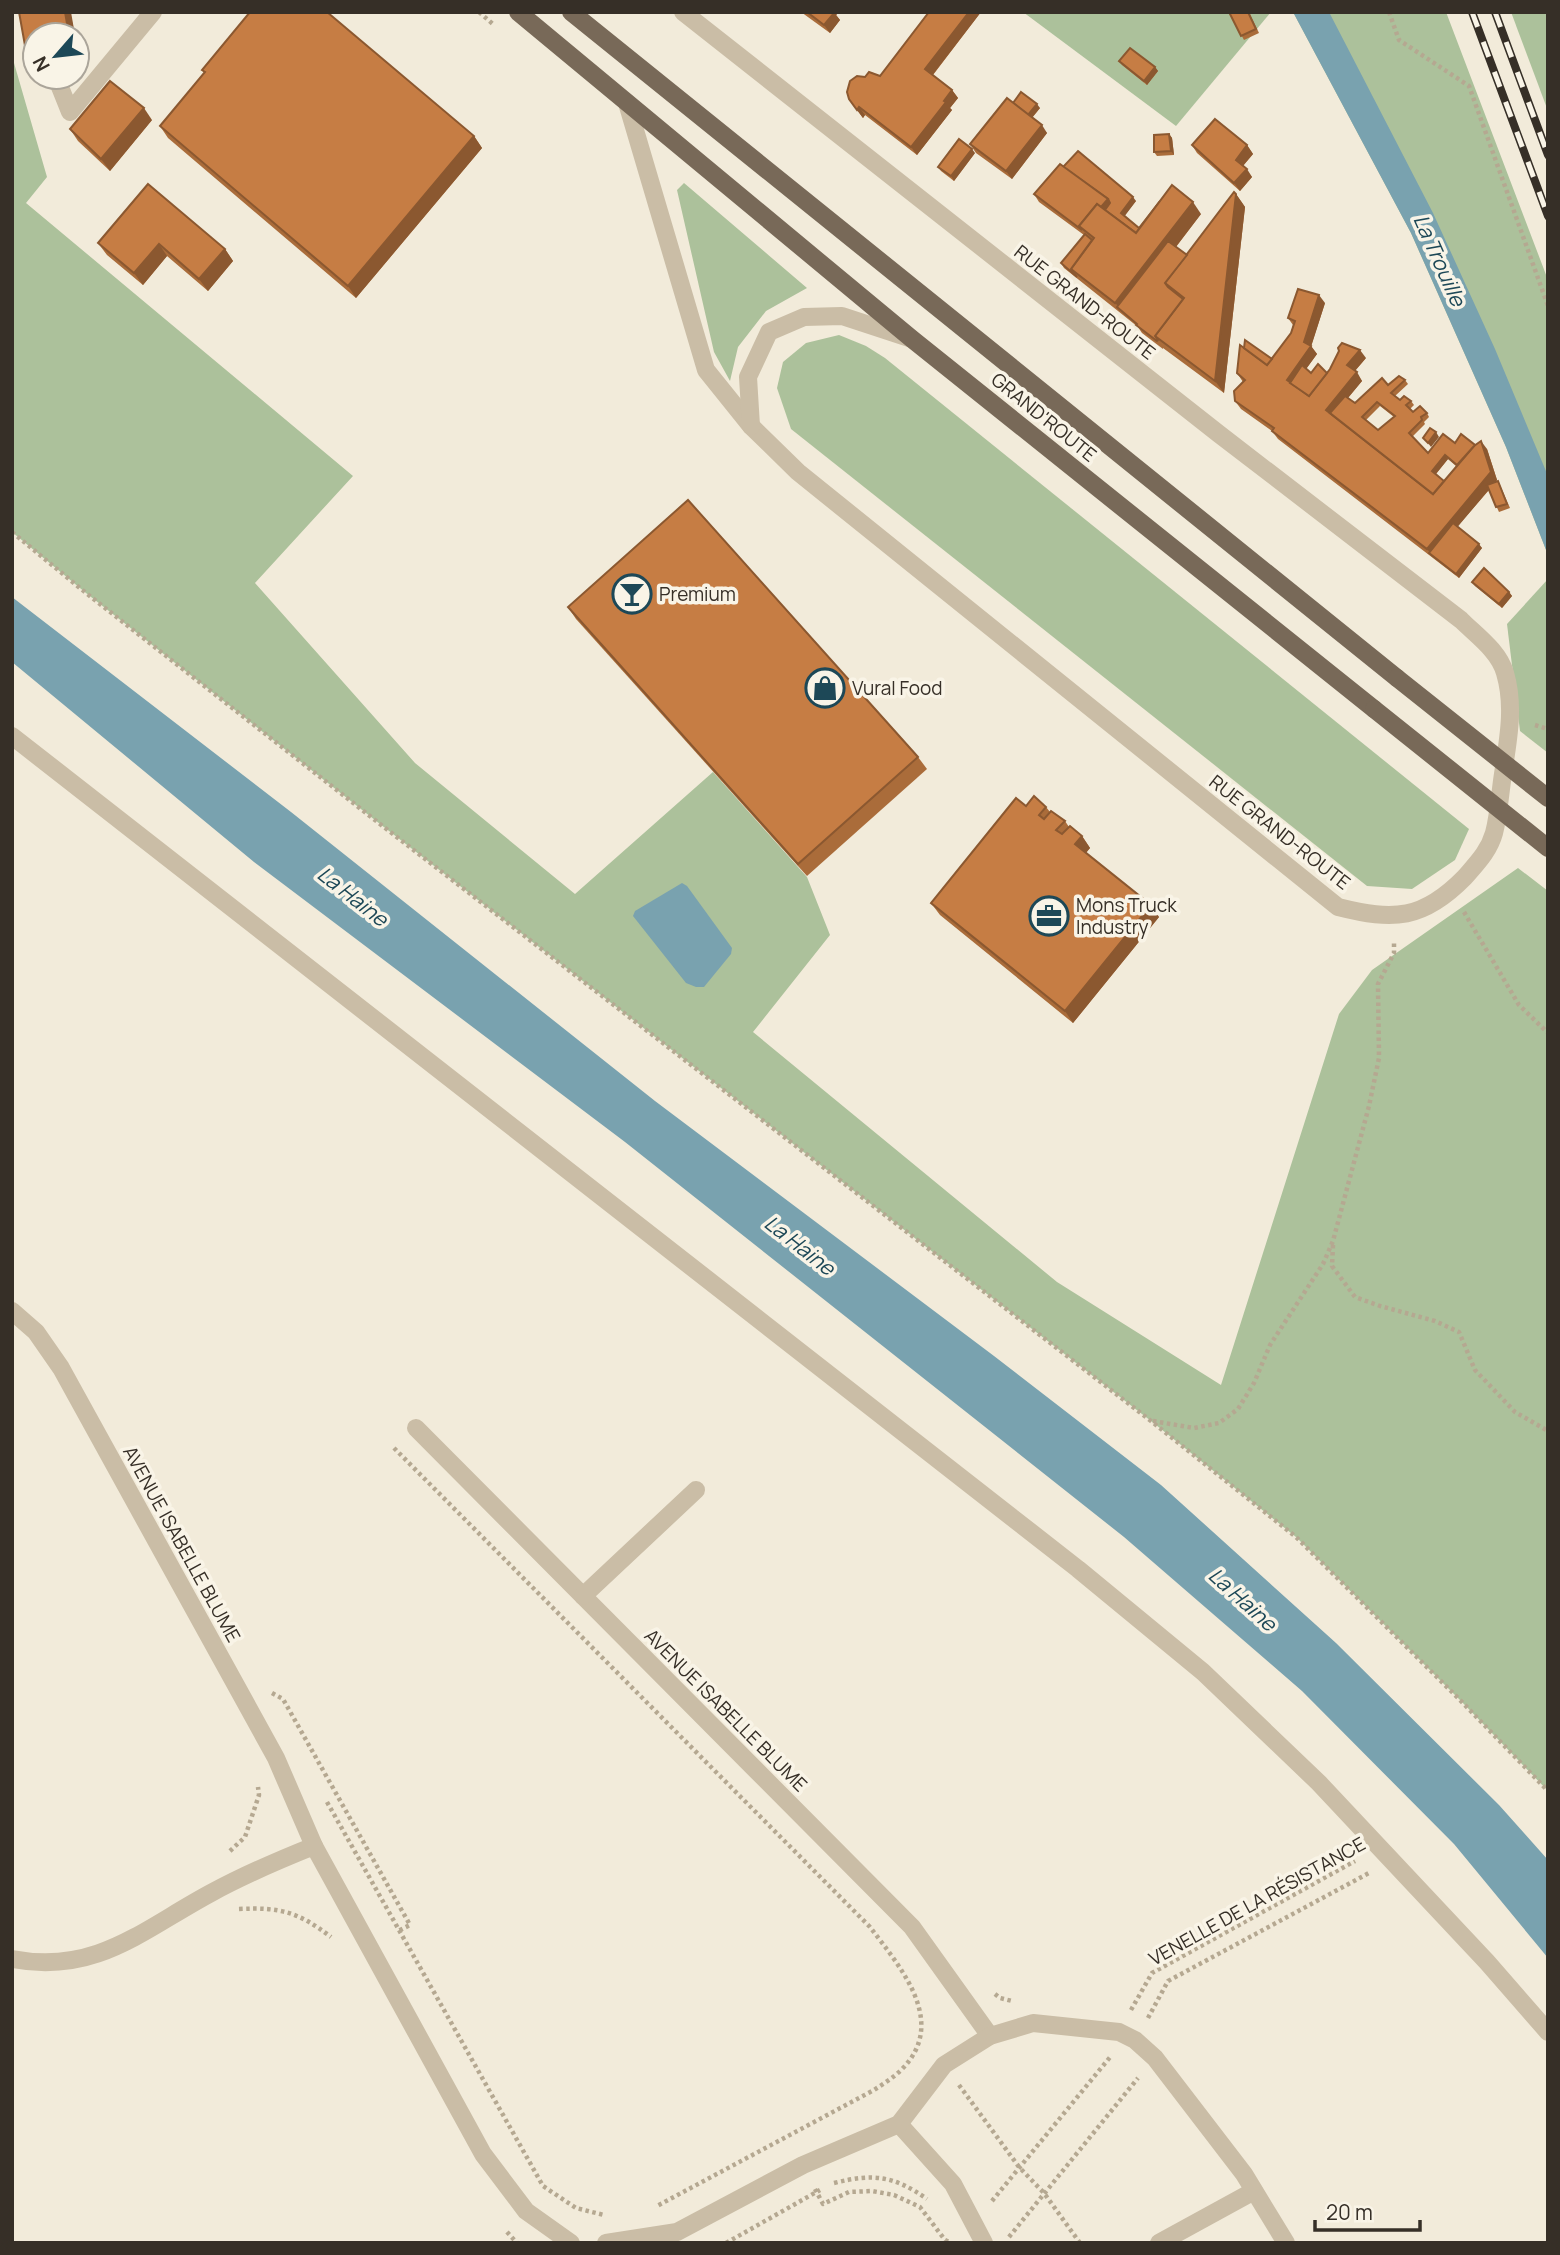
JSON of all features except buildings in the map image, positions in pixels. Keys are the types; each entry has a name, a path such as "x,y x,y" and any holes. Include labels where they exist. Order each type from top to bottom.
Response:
{"main road":[{"name":"GRAND'ROUTE","path":"518,12 912,339 1548,848"},
{"name":"GRAND'ROUTE","path":"571,12 1548,799"}],"street":[{"path":"91,86 153,12"},
{"name":"RUE GRAND-ROUTE","path":"626,103 706,370 751,426 798,472 1338,906 1368,914 1395,916 1425,908 1451,891 1483,857 1494,834 1511,720 1505,670 1488,645 1450,611 1230,443 682,12"},
{"path":"61,91 69,112 87,91"},
{"path":"751,426 748,376 769,332 804,317 842,316 912,339"},
{"path":"12,736 1088,1577 1203,1672 1319,1783 1487,1962 1548,2032"},
{"name":"AVENUE ISABELLE BLUME","path":"12,1311 36,1332 68,1380 276,1758 314,1846 483,2154 527,2211 571,2243"},
{"name":"AVENUE ISABELLE BLUME","path":"416,1428 912,1927 990,2036"},
{"path":"583,1596 696,1490"},
{"path":"12,1959 53,1963 94,1956 120,1945 213,1892 314,1846"},
{"path":"606,2243 677,2232 803,2165 899,2124 944,2065 990,2036 1033,2023 1119,2032 1135,2040 1155,2058 1244,2174 1286,2243"},
{"path":"899,2124 953,2184 984,2243"},
{"path":"1159,2243 1254,2191"}],"path":[{"path":"1389,12 1399,40 1469,86 1548,306"},
{"path":"12,532 499,917 1151,1421 1296,1537 1548,1791"},
{"path":"1451,891 1519,1005 1548,1033"},
{"path":"1151,1421 1194,1427 1219,1423 1238,1409 1254,1383 1270,1345 1323,1264 1333,1241 1379,1058 1378,984 1394,953 1395,916"},
{"path":"1333,1241 1332,1266 1355,1297 1435,1321 1459,1332 1475,1370 1515,1412 1548,1431"},
{"path":"394,1448 870,1927 912,1987 923,2018 918,2047 901,2070 874,2090 653,2208"},
{"path":"222,1859 244,1837 259,1795 257,1781"},
{"path":"326,1801 543,2186 576,2208 615,2217"},
{"path":"1144,2025 1168,1980 1386,1854"},
{"name":"VENELLE DE LA RÉSISTANCE","path":"1129,2015 1152,1973 1386,1854"},
{"path":"230,1914 240,1909 280,1909 308,1920 333,1938"},
{"path":"944,2065 1019,2167 1044,2193 1080,2243"},
{"path":"1004,2243 1145,2069"},
{"path":"813,2185 823,2204 849,2192 894,2194 920,2207 945,2240 951,2243"},
{"path":"502,2225 517,2243"}],"green space":[{"path":"1023,12 1271,12 1176,126"},
{"path":"1293,12 1446,12 1548,280 1548,555 1506,447 1411,233"},
{"path":"1511,12 1548,12 1548,111"},
{"path":"12,56 47,177 26,203 353,476 255,583 415,763 575,894 713,772 807,877 830,935 753,1032 1057,1282 1221,1385 1339,1014 1372,970 1518,868 1548,891 1548,1791 1296,1537 1151,1421 380,824 12,532"},
{"path":"684,183 807,288 766,311 738,347 730,381 714,352 677,190"},
{"path":"839,335 866,346 885,358 1469,829 1455,860 1412,889 1367,886 791,429 777,388 783,362 806,343"},
{"path":"1548,579 1548,753 1520,731 1507,624"}],"water":[{"name":"La Trouille","path":"1293,12 1329,12 1433,213 1495,349 1548,476 1548,555 1506,447 1411,233"},
{"name":"La Haine","path":"12,597 291,812 655,1101 1161,1485 1336,1643 1499,1805 1548,1860 1548,1958 1454,1844 1302,1691 1124,1537 625,1142 254,862 12,662"},
{"path":"682,883 687,886 732,948 731,954 704,987 686,983 633,916 635,911"}],"railway":[{"path":"1472,12 1548,216"},
{"path":"1495,12 1548,155"}],"place":[{"name":"Premium","path":"632,594"},
{"name":"Vural Food","path":"825,688"},
{"name":"Mons Truck Industry","path":"1049,916"}]}
